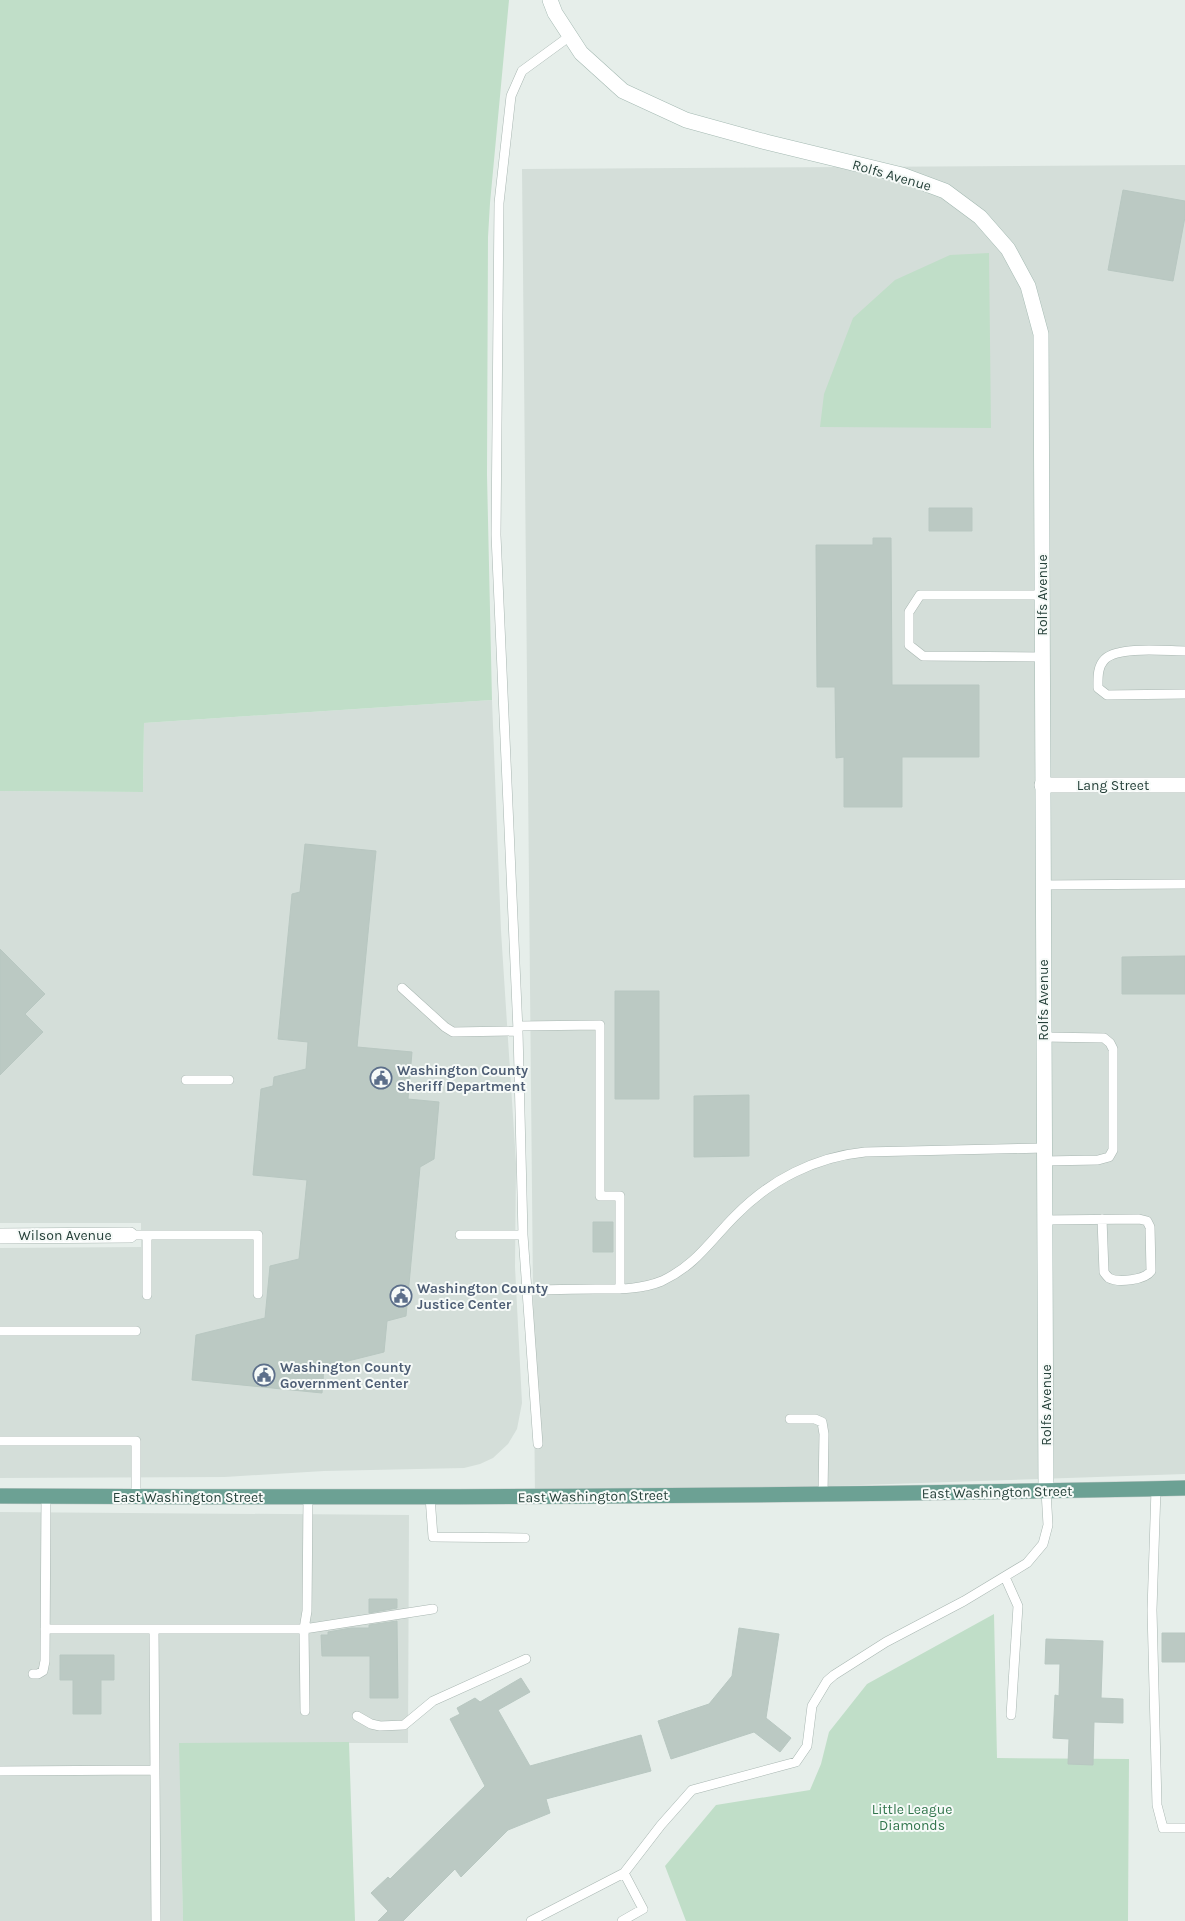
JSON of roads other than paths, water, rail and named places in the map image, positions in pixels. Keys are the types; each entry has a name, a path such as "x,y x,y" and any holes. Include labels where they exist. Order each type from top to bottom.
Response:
{"main road":[{"name":"East Washington Street","path":"0,1496 430,1497 1185,1488"}],"street":[{"name":"Rolfs Avenue","path":"550,0 555,13 580,53 624,91 686,120 766,142 902,175 945,191 980,217 1008,249 1028,286 1041,334 1046,1491"},
{"name":"Lang Street","path":"1042,785 1185,785"},
{"name":"Wilson Avenue","path":"0,1236 130,1235"}],"lane":[{"path":"538,1444 523,1235 518,1028 496,535 498,203 511,96 522,71 570,36"},
{"path":"1042,595 920,595 909,612 909,645 923,656 1042,657"},
{"path":"1185,651 1144,651 1116,654 1104,660 1098,673 1098,688 1107,695 1185,694"},
{"path":"1043,884 1185,884"},
{"path":"402,988 453,1032 600,1025 600,1196 620,1196 620,1289"},
{"path":"526,1290 636,1288 662,1281 702,1254 735,1216 767,1189 797,1170 819,1161 846,1154 865,1152 1044,1154 1098,1160 1109,1157 1114,1150 1113,1049 1110,1043 1104,1038 1044,1037"},
{"path":"186,1080 229,1080"},
{"path":"1045,1220 1102,1219 1139,1219 1147,1221 1150,1227 1150,1271 1147,1276 1140,1279 1114,1279 1108,1277 1104,1272 1102,1219"},
{"path":"130,1235 258,1235 258,1294"},
{"path":"147,1235 147,1295"},
{"path":"460,1235 523,1235"},
{"path":"0,1331 136,1332"},
{"path":"790,1418 815,1419 822,1422 824,1434 823,1493"},
{"path":"0,1441 136,1441 136,1497"},
{"path":"1156,1489 1152,1610 1157,1805 1163,1828 1185,1828"},
{"path":"531,1921 624,1873 661,1825 692,1790 796,1762 803,1754 806,1746 812,1706 827,1681 886,1642 964,1601 1028,1563 1043,1544 1048,1525 1046,1491"},
{"path":"33,1674 38,1674 43,1670 45,1661 46,1496"},
{"path":"305,1711 304,1629 307,1611 308,1497"},
{"path":"430,1497 433,1536 525,1538"},
{"path":"1005,1577 1018,1606 1011,1715"},
{"path":"45,1629 304,1629 433,1609"},
{"path":"154,1629 156,1921"},
{"path":"357,1716 371,1724 380,1726 404,1725 433,1701 526,1659"},
{"path":"0,1771 155,1770"},
{"path":"622,1921 643,1909 624,1873"}],"place":[{"name":"Washington County Sheriff Department","path":"381,1078"},
{"name":"Washington County Justice Center","path":"401,1296"},
{"name":"Washington County Government Center","path":"264,1375"}],"park label":[{"name":"Little League Diamonds","path":"912,1818"}]}
